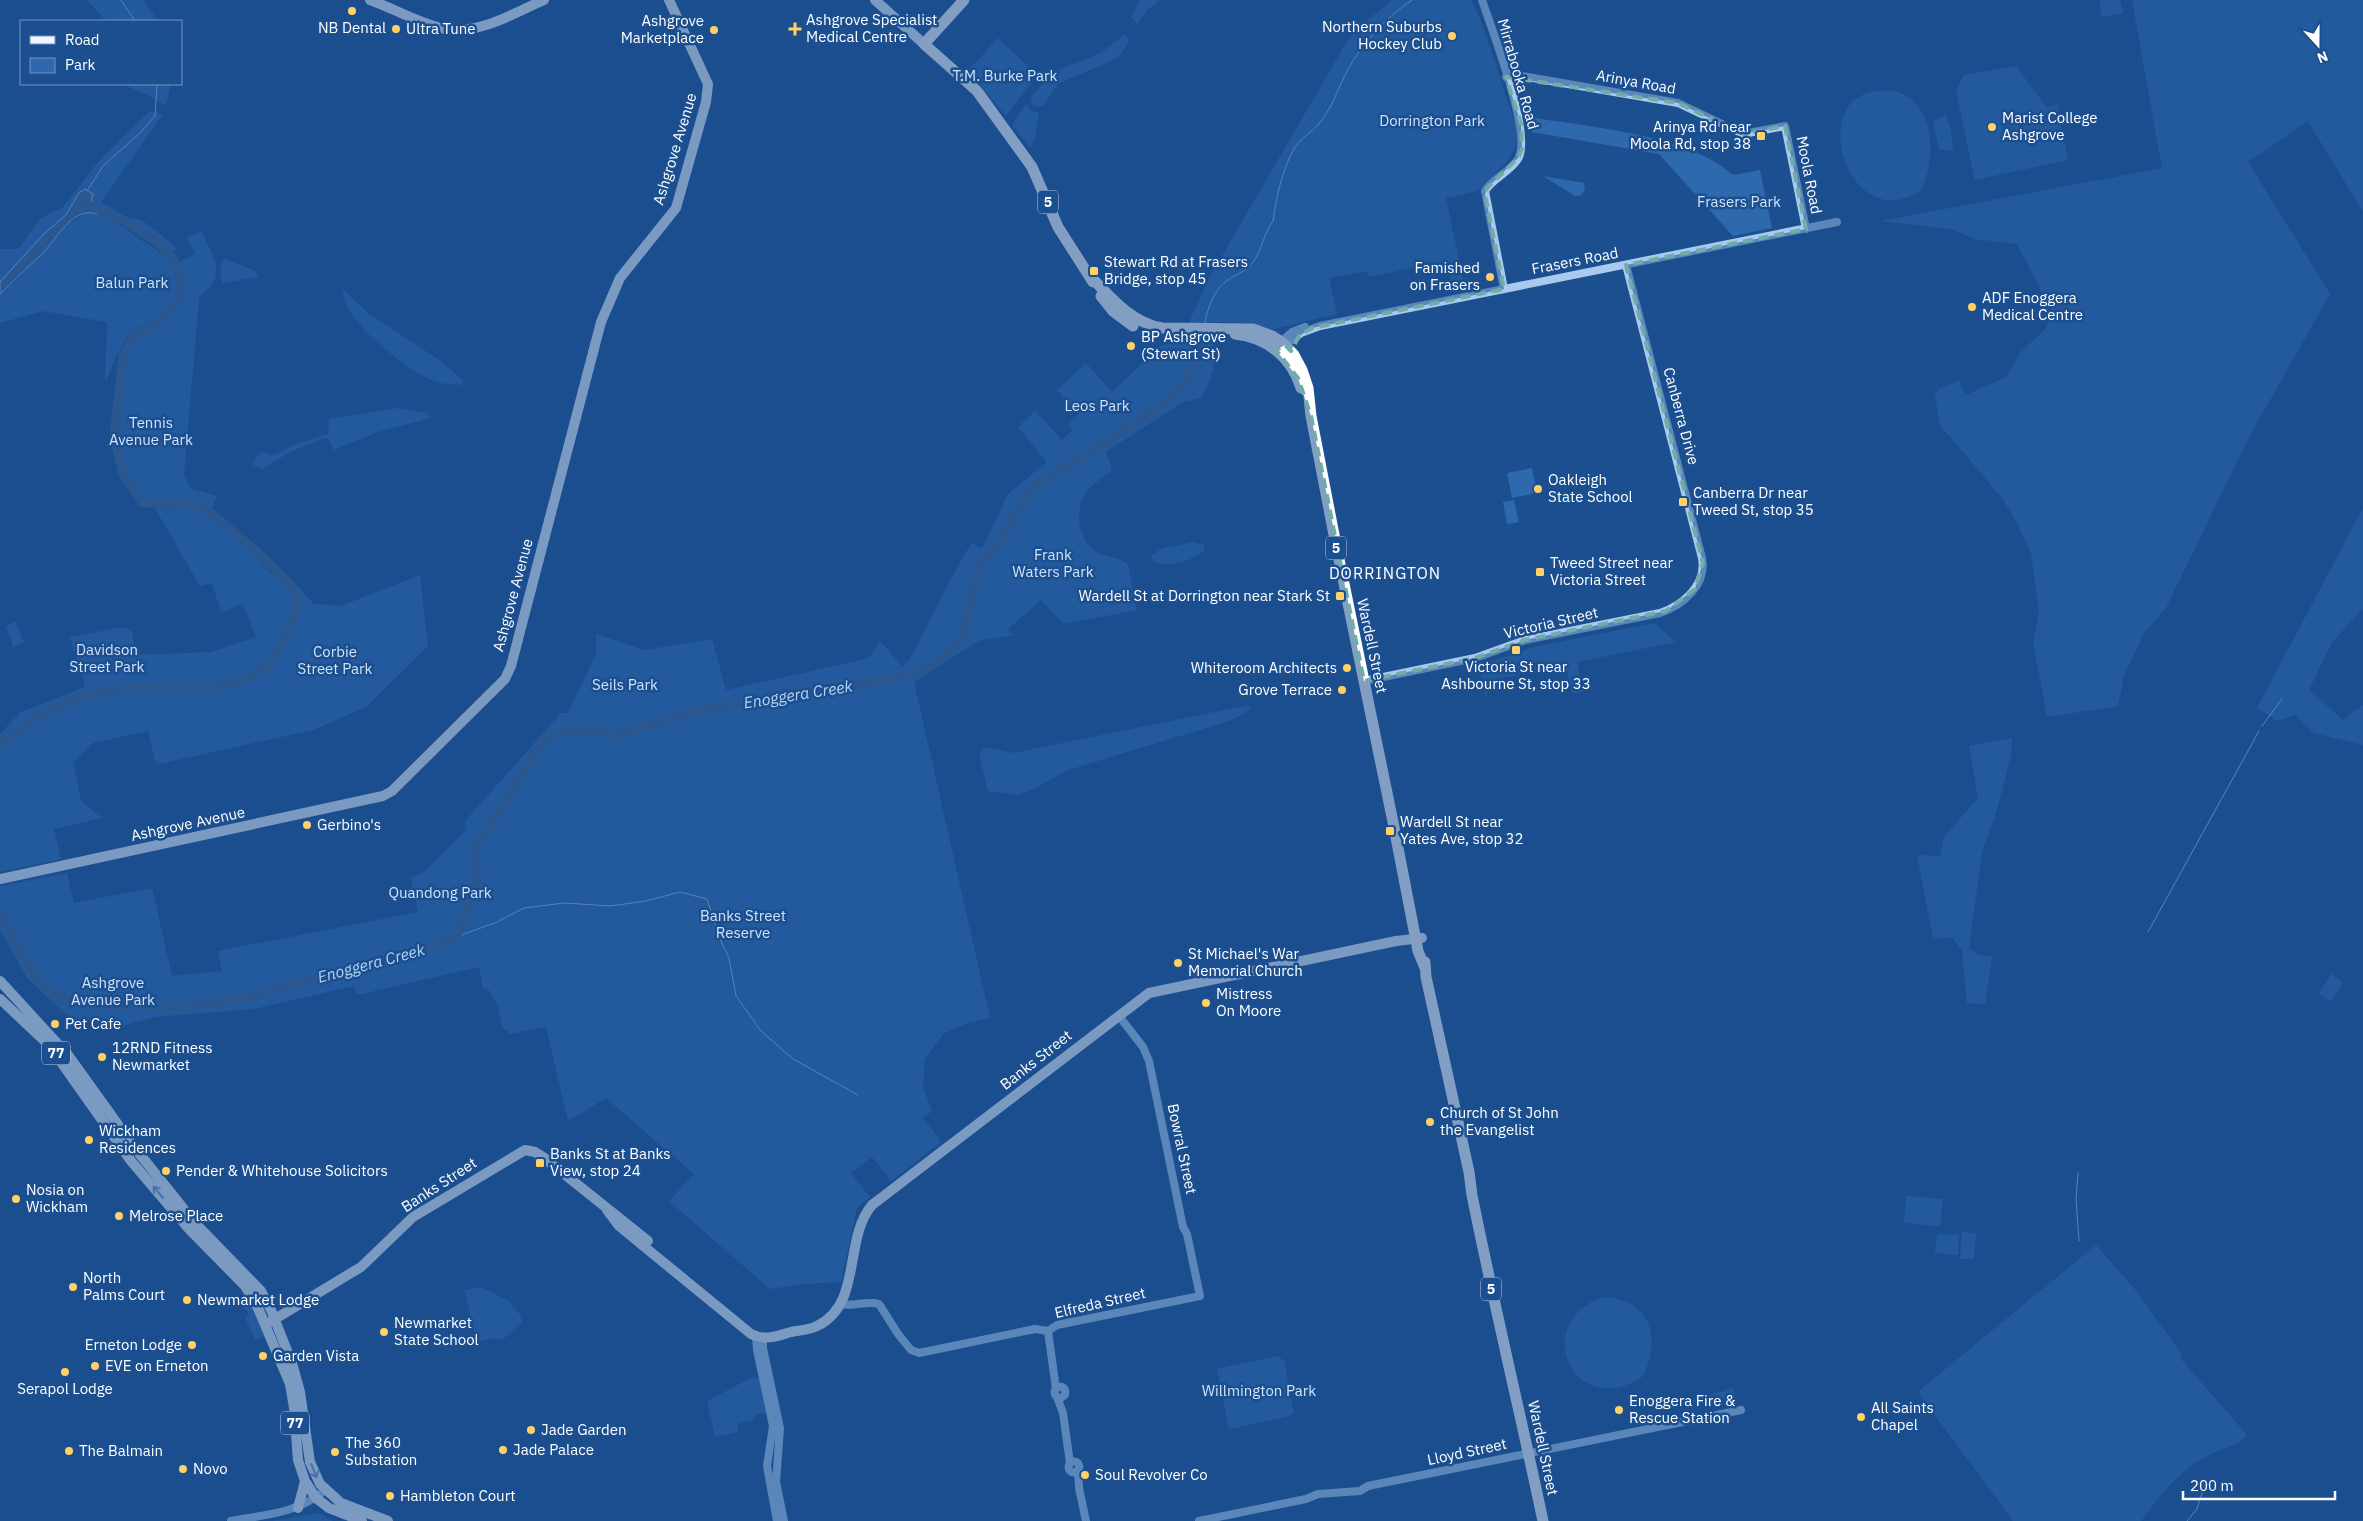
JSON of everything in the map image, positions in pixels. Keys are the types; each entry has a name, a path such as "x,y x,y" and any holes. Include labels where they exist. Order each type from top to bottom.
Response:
{"highway":[{"path":"924,44 964,0"},
{"name":"5","path":"924,44 977,91 1036,174 1061,234 1091,278 1124,317 1155,327 1185,331 1224,330 1243,327 1262,332 1281,346"},
{"name":"5","path":"1224,330 1281,346"},
{"name":"Wardell Street","path":"1281,346 1297,360 1307,383 1311,416 1393,822 1410,874 1420,960 1424,968 1447,1078 1448,1106 1454,1137 1463,1175 1472,1195 1511,1383 1516,1395 1535,1521"},
{"name":"Wardell Street","path":"1281,346 1294,371 1311,416"},
{"name":"Wardell Street","path":"1525,1455 1543,1521"}],"main road":[{"path":"375,1 440,28 458,30 483,26 544,0"},
{"name":"Ashgrove Avenue","path":"4,879 383,796 392,791 505,679 511,666 601,322 620,278 676,208 706,102 708,84 669,0"},
{"path":"875,0 924,44"},
{"name":"Banks Street","path":"841,1304 860,1226 865,1214 872,1205 1143,998 1157,990 1418,936"},
{"name":"77","path":"1,984 63,1048 154,1173 202,1231 251,1279 268,1303 295,1372 312,1466 325,1490 346,1506 388,1521"},
{"name":"77","path":"0,1000 4,1007 55,1052 88,1103 131,1160 189,1229 240,1279 254,1300 265,1324 291,1391 298,1464 305,1482 316,1498 329,1508 362,1521"},
{"name":"Banks Street","path":"265,1324 293,1310 361,1267 413,1217 525,1150 543,1156 607,1210 619,1226 745,1330 760,1336"},
{"path":"268,1303 293,1310"},
{"path":"760,1336 792,1332 821,1324 832,1316 841,1304"},
{"path":"298,1508 305,1482"}],"street":[{"name":"Mirrabooka Road","path":"1482,0 1521,124 1522,149 1518,158 1487,188 1485,195 1504,289"},
{"name":"Arinya Road","path":"1506,77 1516,75 1678,103 1740,133 1785,126"},
{"name":"Moola Road","path":"1785,126 1806,229"},
{"name":"Frasers Road","path":"1281,346 1290,333 1304,329 1837,222"},
{"name":"Canberra Drive","path":"1626,265 1695,527 1703,563 1701,576"},
{"path":"1262,332 1277,333 1304,329"},
{"path":"1297,360 1296,340 1304,329"},
{"name":"Victoria Street","path":"1364,681 1475,658 1525,640 1660,613 1689,596 1695,589 1701,576"},
{"name":"Bowral Street","path":"1118,1016 1143,1047 1149,1060 1183,1226 1187,1234 1200,1296"},
{"name":"Elfreda Street","path":"841,1304 854,1306 872,1302 879,1304 898,1334 911,1350 919,1353 1035,1329 1048,1331 1057,1325 1200,1296"},
{"path":"1048,1331 1086,1521"},
{"path":"760,1336 773,1426 767,1466 777,1521"},
{"path":"762,1356 780,1428 776,1482 784,1521"},
{"name":"Lloyd Street","path":"1199,1521 1306,1499 1318,1494 1360,1491 1368,1486 1741,1410"},
{"path":"231,1521 298,1508 316,1498 325,1490"}],"highlighted area":[{"path":"1506,77 1678,103 1743,134 1785,126 1806,229 1626,265 1703,563 1695,589 1666,611 1525,640 1475,658 1364,681 1311,416 1298,378 1276,350 1285,345 1291,351 1299,336 1312,328 1504,289 1485,195 1487,188 1518,158 1522,149 1521,124"}],"green space":[{"path":"87,0 143,0 156,18 160,20 105,20"},
{"path":"1140,0 1160,0 1147,10 1137,24 1131,17"},
{"path":"1392,0 1471,0 1482,23 1516,127 1515,149 1507,162 1478,191 1446,198 1465,289 1453,291 1447,261 1368,277 1367,271 1329,278 1337,314 1270,330 1251,323 1219,322 1214,340 1213,371 1202,398 1183,402 1106,452 1112,470 1091,487 1082,501 1079,518 1082,535 1093,549 1100,554 1118,559 1128,565 1137,610 1064,624 1041,600 1008,629 1013,635 978,641 914,682 990,1018 967,1023 943,1034 925,1059 923,1087 932,1111 923,1118 941,1142 891,1181 872,1157 851,1173 870,1197 857,1208 841,1282 802,1284 770,1289 669,1201 694,1174 606,1098 568,1121 546,1027 509,1034 508,1030 503,1029 497,1003 488,989 483,988 479,967 357,995 354,986 254,1009 154,1017 110,1030 90,1021 81,1028 28,979 0,930 0,886 67,873 74,903 152,888 172,976 222,971 218,951 418,912 411,878 424,872 467,829 465,821 561,713 568,713 596,654 596,634 644,650 712,639 726,690 866,659 872,654 880,641 902,666 909,661 962,558 972,543 982,549 1008,494 1047,462 1018,427 1035,411 1062,440 1073,430 1068,424 1079,414 1057,390 1086,363 1112,392 1161,346 1185,342 1191,318 1208,280 1346,43 1362,25"},
{"path":"2099,0 2120,0 2123,13 2102,17"},
{"path":"2132,0 2363,0 2363,212 2308,121 2248,162 2330,294 2249,437 2166,608 2144,633 2124,676 2118,706 2047,717 2033,642 2039,613 2031,553 2016,521 2002,498 1940,425 1935,395 1939,389 1959,381 1966,395 2006,377 2021,352 2046,328 2051,310 2017,244 1975,239 1951,229 1881,221 2162,168"},
{"path":"1124,35 1128,37 1128,43 1122,53 1113,60 1058,84 1042,107 1032,105 1031,97 1053,72 1101,53"},
{"name":"T.M. Burke Park","path":"998,38 1035,73 1033,81 1006,116 968,71"},
{"path":"2016,66 2046,107 2057,105 2068,160 1975,180 1956,91 1964,75"},
{"path":"125,85 171,85 166,104 163,105 153,98"},
{"path":"1890,90 1905,95 1916,104 1924,116 1931,146 1930,162 1921,190 1898,200 1879,198 1862,188 1850,171 1842,151 1840,131 1845,112 1857,98 1877,91"},
{"path":"1026,104 1032,111 1039,113 1035,138 1030,148 1012,125"},
{"path":"150,111 163,114 101,202 126,217 143,221 176,249 172,253 145,232 95,206 91,198 79,193 66,215 44,234 0,282 0,249 18,249 41,218 63,207 99,161"},
{"path":"1946,115 1951,131 1953,150 1939,150 1933,121"},
{"name":"Frasers Park","path":"1528,117 1636,134 1664,141 1714,161 1733,175 1760,170 1772,228 1733,236 1659,154 1532,132"},
{"path":"1543,176 1584,183 1585,190 1581,195 1575,196"},
{"name":"Balun Park","path":"87,213 110,219 159,251 171,263 177,281 173,299 168,307 152,321 135,330 123,343 105,383 107,322 43,311 0,323 0,294 16,281 34,260 40,257 63,227"},
{"name":"Tennis Avenue Park","path":"201,231 211,250 215,263 216,277 212,285 199,297 184,475 191,489 217,496 210,514 193,503 143,503 124,475 117,446 116,427 116,407 121,368 131,340 137,334 160,320 174,305 180,289 177,269 172,257 179,262 195,254 187,238"},
{"path":"225,259 256,271 258,277 223,283 221,279 221,263"},
{"path":"345,291 369,314 438,359 463,380 463,383 460,385 433,381 393,355 365,330 354,317 346,304 343,292"},
{"path":"399,408 427,413 430,418 378,432 334,450 328,439 324,438 290,452 262,469 252,464 261,452 271,455 277,454 293,445 328,434 329,419"},
{"path":"1532,468 1537,493 1512,498 1507,473"},
{"path":"1514,500 1519,522 1507,524 1503,502"},
{"name":"Corbie Street Park","path":"195,506 244,545 273,575 288,576 314,604 341,606 420,575 428,646 366,707 313,730 159,764 155,760 148,731 93,743 73,763 81,801 102,818 54,829 61,859 0,872 0,734 21,712 85,687 70,637 124,627 132,632 135,655 211,652 256,637 243,604 221,612 212,583 200,586 155,508"},
{"path":"2363,508 2363,609 2332,642 2309,690 2343,720 2363,705 2363,745 2314,733 2295,715 2278,721 2257,708"},
{"path":"1192,542 1204,545 1204,550 1186,561 1162,564 1151,559 1152,555 1161,549"},
{"path":"16,622 24,643 13,647 6,626"},
{"path":"1654,623 1676,642 1577,662 1584,692 1572,694 1566,665 1497,679 1485,696 1479,666 1533,647"},
{"path":"1249,705 1251,707 1245,713 1229,721 1068,770 1034,789 1018,795 988,791 979,754 985,747 1013,753"},
{"path":"2012,738 2011,755 1996,813 1982,852 1969,948 1979,955 1992,957 1985,1004 1967,1003 1962,951 1952,937 1933,939 1917,855 1940,856 1944,837 1978,798 1969,746"},
{"path":"2331,974 2343,982 2331,1001 2319,994"},
{"path":"1906,1196 1943,1199 1940,1226 1904,1223"},
{"path":"1962,1232 1976,1233 1974,1259 1960,1259"},
{"path":"1937,1234 1959,1235 1958,1255 1935,1253"},
{"path":"2096,1245 2137,1292 2182,1355 2180,1358 2247,1435 2238,1443 2212,1453 2187,1469 2170,1485 2141,1521 2013,1521 1919,1394 1920,1390"},
{"path":"480,1287 510,1301 513,1308 521,1315 522,1323 502,1340 495,1338 477,1342 464,1289"},
{"path":"1603,1297 1619,1299 1632,1305 1648,1323 1651,1334 1649,1361 1643,1376 1619,1387 1598,1387 1581,1379 1570,1364 1565,1346 1568,1327 1580,1310"},
{"path":"249,1300 266,1336 255,1340 245,1317 248,1315 248,1312 239,1305"},
{"name":"Willmington Park","path":"1278,1356 1284,1361 1294,1413 1290,1416 1229,1429 1217,1369"},
{"path":"753,1377 759,1379 766,1413 757,1414 752,1421 737,1424 738,1432 715,1437 707,1401"},
{"path":"1733,1387 1735,1395 1731,1397 1685,1406 1696,1399"},
{"path":"321,1514 333,1521 272,1521"}],"shaded area":[{"path":"85,189 93,194 91,203 101,209 98,214 88,213 71,220 45,251 0,294 0,282 44,234 66,215 79,193"}],"waterway":[{"path":"121,0 134,20"},
{"name":"Enoggera Creek","path":"1205,323 1210,305 1219,288 1247,268 1257,256 1273,221 1283,176 1296,146 1325,116 1350,66 1365,44 1392,15 1412,0"},
{"path":"87,191 103,166 140,133 155,116 157,85"},
{"name":"Enoggera Creek","path":"0,746 34,719 60,705 87,696 122,689 212,687 233,683 253,676 269,663 275,655 298,605 296,595 276,570 212,514 192,503 143,503 123,474 114,436 123,356 133,338 159,321 179,298 180,275 172,257 156,241 122,220 91,206"},
{"name":"Enoggera Creek","path":"1202,347 1203,334"},
{"name":"Enoggera Creek","path":"0,913 21,954 38,979 61,998 75,1003 184,1007 247,998 360,965 418,953 456,937 477,881 475,849 541,745 552,736 567,731 599,730 615,736 686,714 785,694 886,680 924,669 940,660 961,642 980,562 996,547 1025,498 1039,483 1096,449 1173,396 1187,379 1202,347"},
{"path":"2262,726 2282,699"},
{"path":"2148,932 2259,731"},
{"path":"456,937 497,922 524,908 564,903 610,906 646,901 680,892 707,899 720,939 729,958 736,996 761,1031 793,1059 858,1095"},
{"path":"2078,1173 2076,1199 2079,1241"},
{"path":"2187,1521 2197,1509 2206,1480"}],"place":[{"name":"NB Dental","path":"352,11"},
{"name":"Ultra Tune","path":"396,29"},
{"name":"Ashgrove Specialist Medical Centre","path":"795,29"},
{"name":"Ashgrove Marketplace","path":"714,30"},
{"name":"Northern Suburbs Hockey Club","path":"1452,36"},
{"name":"Marist College Ashgrove","path":"1992,127"},
{"name":"Arinya Rd near Moola Rd, stop 38","path":"1761,136"},
{"name":"Stewart Rd at Frasers Bridge, stop 45","path":"1094,271"},
{"name":"Famished on Frasers","path":"1490,277"},
{"name":"ADF Enoggera Medical Centre","path":"1972,307"},
{"name":"BP Ashgrove (Stewart St)","path":"1131,346"},
{"name":"Oakleigh State School","path":"1538,489"},
{"name":"Canberra Dr near Tweed St, stop 35","path":"1683,502"},
{"name":"Tweed Street near Victoria Street","path":"1540,572"},
{"name":"Wardell St at Dorrington near Stark St","path":"1340,596"},
{"name":"Victoria St near Ashbourne St, stop 33","path":"1516,650"},
{"name":"Whiteroom Architects","path":"1347,668"},
{"name":"Grove Terrace","path":"1342,690"},
{"name":"Gerbino's","path":"307,825"},
{"name":"Wardell St near Yates Ave, stop 32","path":"1390,831"},
{"name":"St Michael's War Memorial Church","path":"1178,963"},
{"name":"Mistress On Moore","path":"1206,1003"},
{"name":"Pet Cafe","path":"55,1024"},
{"name":"12RND Fitness Newmarket","path":"102,1057"},
{"name":"Church of St John the Evangelist","path":"1430,1122"},
{"name":"Wickham Residences","path":"89,1140"},
{"name":"Banks St at Banks View, stop 24","path":"540,1163"},
{"name":"Pender & Whitehouse Solicitors","path":"166,1171"},
{"name":"Nosia on Wickham","path":"16,1199"},
{"name":"Melrose Place","path":"119,1216"},
{"name":"North Palms Court","path":"73,1287"},
{"name":"Newmarket Lodge","path":"187,1300"},
{"name":"Newmarket State School","path":"384,1332"},
{"name":"Erneton Lodge","path":"192,1345"},
{"name":"Garden Vista","path":"263,1356"},
{"name":"EVE on Erneton","path":"95,1366"},
{"name":"Serapol Lodge","path":"65,1372"},
{"name":"Enoggera Fire & Rescue Station","path":"1619,1410"},
{"name":"All Saints Chapel","path":"1861,1417"},
{"name":"Jade Garden","path":"531,1430"},
{"name":"Jade Palace","path":"503,1450"},
{"name":"The Balmain","path":"69,1451"},
{"name":"The 360 Substation","path":"335,1452"},
{"name":"Novo","path":"183,1469"},
{"name":"Soul Revolver Co","path":"1085,1475"},
{"name":"Hambleton Court","path":"390,1496"}],"district":[{"name":"DORRINGTON","path":"1385,573"}],"park label":[{"name":"Dorrington Park","path":"1432,121"},
{"name":"Leos Park","path":"1097,406"},
{"name":"Frank Waters Park","path":"1053,564"},
{"name":"Davidson Street Park","path":"107,658"},
{"name":"Seils Park","path":"625,685"},
{"name":"Quandong Park","path":"440,893"},
{"name":"Banks Street Reserve","path":"743,924"},
{"name":"Ashgrove Avenue Park","path":"113,992"}]}
